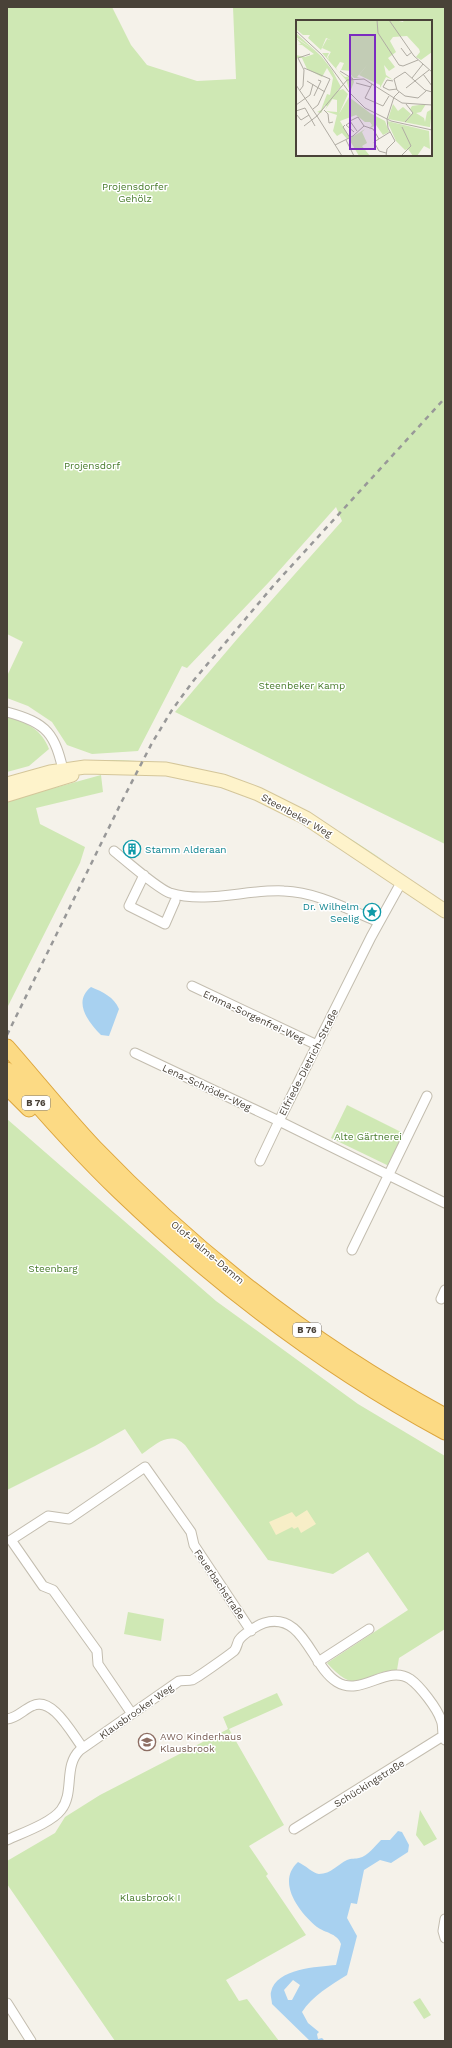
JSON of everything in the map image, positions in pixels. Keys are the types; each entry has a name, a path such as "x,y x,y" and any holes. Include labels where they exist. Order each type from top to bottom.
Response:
{"highway":[{"path":"7,1034 31,1074"},
{"name":"Olof-Palme-Damm","path":"7,1047 93,1146 179,1229 238,1278 340,1353 445,1416"},
{"name":"Olof-Palme-Damm","path":"7,1070 65,1136 119,1192 173,1241 263,1314 332,1364 445,1432"},
{"path":"7,1087 34,1114 65,1136"}],"main road":[{"name":"Steenbeker Weg","path":"7,784 105,767 142,767 176,771 222,781 258,794 323,828 445,911"},
{"name":"Steenbeker Weg","path":"7,795 64,773"}],"street":[{"path":"7,712 30,719 45,728 58,748 64,773"},
{"path":"114,851 168,892 184,896 202,897 276,891 302,893 324,900 379,922"},
{"path":"144,874 129,906 165,924 175,902"},
{"name":"Elfriede-Dietrich-Straße","path":"402,882 379,922 279,1121 445,1203"},
{"name":"Emma-Sorgenfrei-Weg","path":"192,986 316,1045"},
{"name":"Lena-Schröder-Weg","path":"136,1053 279,1121"},
{"path":"352,1250 427,1096"},
{"path":"260,1161 279,1121"},
{"name":"Feuerbachstraße","path":"132,1714 98,1664 97,1651 53,1590 43,1586 11,1540 48,1516 68,1519 145,1467 191,1532 194,1545 251,1631"},
{"name":"Klausbrooker Weg","path":"7,1840 51,1818 60,1810 68,1792 71,1764 77,1753 179,1680 192,1680 211,1667 235,1650 239,1639 264,1623 274,1622 288,1624 295,1629 304,1639 318,1662 335,1681 346,1685 360,1686 392,1676 408,1678 419,1686 443,1719 444,1738"},
{"path":"318,1662 369,1629"},
{"path":"7,1719 14,1717 33,1705 46,1704 54,1710 83,1748"},
{"name":"Schückingstraße","path":"294,1829 444,1738"},
{"path":"445,1919 443,1931 445,1938"},
{"path":"7,2003 31,2041"}],"green space":[{"path":"7,7 112,7 131,45 147,65 197,81 236,79 233,7 445,7 445,844 175,712 238,638 342,521 336,507 269,582 187,668 182,666 138,751 92,754 67,745 52,722 28,706 7,698 7,676 23,642 7,634"},
{"path":"7,717 21,721 33,728 46,742 49,749 29,766 7,772"},
{"path":"113,760 179,765 216,774 242,783 268,793 293,805 342,833 389,864 345,837 265,792 89,762"},
{"path":"101,775 103,792 36,808 40,824 85,847 80,863 7,1008 7,801"},
{"name":"Alte Gärtnerei","path":"347,1105 405,1134 389,1166 331,1138"},
{"name":"Steenbarg","path":"7,1119 216,1301 358,1404 445,1456 445,1629 399,1658 397,1670 385,1672 355,1682 347,1680 338,1674 327,1663 408,1610 368,1552 333,1574 268,1560 185,1445 179,1441 174,1439 163,1440 142,1454 125,1429 95,1446 7,1490"},
{"path":"128,1612 164,1619 161,1641 124,1634"},
{"name":"Klausbrook I","path":"277,1693 283,1705 229,1729 284,1825 249,1846 268,1874 266,1876 306,1935 226,1980 239,2001 247,1999 279,2041 115,2041 7,1884 7,1861 55,1833 65,1817 100,1795 228,1729 223,1717"},
{"path":"420,1810 437,1839 424,1846 416,1835"},
{"path":"420,1998 431,2015 424,2019 413,2002"}],"sand":[{"path":"307,1510 316,1524 301,1533 298,1527 294,1529 292,1527 276,1535 269,1522 292,1512 296,1517"}],"water":[{"path":"91,987 111,998 119,1009 109,1036 101,1035 92,1025 84,1012 83,999 85,993"},
{"path":"398,1831 402,1832 409,1845 408,1852 391,1863 380,1860 364,1870 357,1904 351,1903 347,1918 357,1936 347,1975 316,1996 302,2012 308,2023 319,2032 317,2034 318,2039 322,2038 325,2041 310,2041 272,2004 271,1992 274,1984 289,1973 309,1968 336,1965 341,1944 334,1935 320,1929 310,1921 297,1905 292,1896 290,1887 289,1878 292,1870 298,1862 315,1873 323,1874 331,1871 347,1860 362,1857 381,1840 390,1840","holes":["293,1980 300,1985 292,2000 288,2000 284,1990"]}],"railway":[{"path":"7,1035 122,801 152,743 172,710 194,680 274,585 445,398"}],"place":[{"name":"Stamm Alderaan","path":"132,849"},
{"name":"Dr. Wilhelm Seelig","path":"372,912"},
{"name":"AWO Kinderhaus Klausbrook","path":"147,1742"}],"park label":[{"name":"Projensdorfer Gehölz","path":"135,192"},
{"name":"Projensdorf","path":"92,465"},
{"name":"Steenbeker Kamp","path":"302,685"}]}
